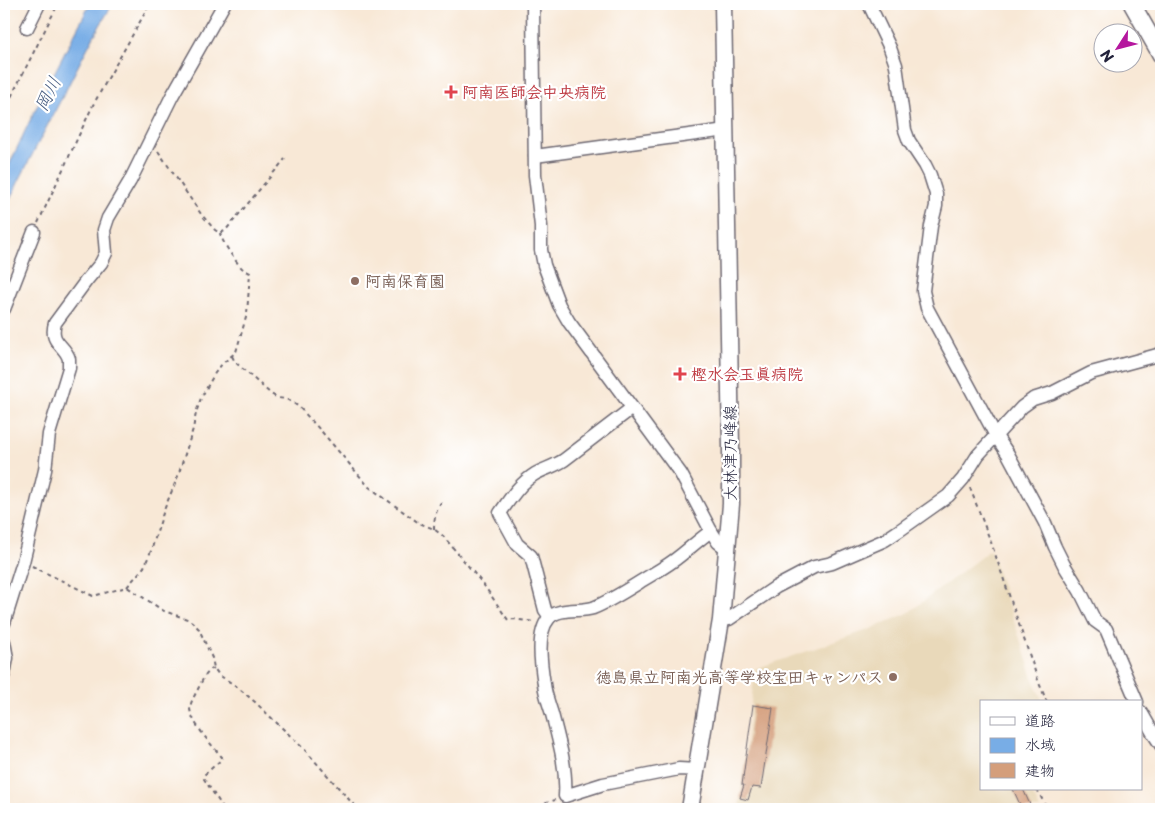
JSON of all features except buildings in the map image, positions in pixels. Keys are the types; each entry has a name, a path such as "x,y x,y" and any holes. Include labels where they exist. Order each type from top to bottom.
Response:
{"main road":[{"name":"大林津乃峰線","path":"690,809 721,620 730,504 731,447 723,4"},
{"path":"1132,4 1161,55"}],"street":[{"path":"27,28 39,4"},
{"path":"4,623 23,562 45,470 49,434 69,368 69,359 54,338 53,329 55,323 101,263 106,253 104,230 108,218 130,181 172,96 224,4"},
{"path":"533,4 535,176 541,226 541,250 544,265 558,305 681,474 710,531 718,542 728,549"},
{"path":"869,4 896,65 905,130 909,141 926,165 936,194 936,206 931,226 923,291 927,308 1045,522 1064,565 1095,621 1106,629 1136,700"},
{"path":"535,156 726,130"},
{"path":"4,309 34,232"},
{"path":"721,620 729,619 776,587 814,567 832,563 885,540 948,496 963,480 978,455 1022,407 1032,399 1052,393 1092,373 1161,354"},
{"path":"547,621 531,556 517,544 500,513 525,481 558,465 632,408"},
{"path":"696,770 679,769 603,784 565,796 566,789 562,757 544,686 540,640 547,621 555,614 570,610 592,608 624,592 680,556 710,531"},
{"path":"4,642 7,658 4,674"},
{"path":"1142,714 1161,745"}],"path":[{"path":"4,111 58,4"},
{"path":"34,232 93,105 150,4"},
{"path":"149,143 155,147 201,214 215,230 220,232 225,231 285,159"},
{"path":"23,562 94,596 127,587 144,566 178,476 201,398 215,373 236,352 247,314 250,273 243,269 228,249 220,232"},
{"path":"232,356 236,362 271,394 292,402 299,407 369,487 418,523 434,529 443,536 483,584 508,620 547,621"},
{"path":"963,480 969,486 992,546 1046,700"},
{"path":"434,529 436,510 442,501"},
{"path":"127,587 164,611 190,620 199,629 212,658 214,668 219,675 249,697 305,750 352,804 359,809"},
{"path":"214,668 204,675 190,707 191,713 203,735 222,757 204,775 204,780 224,809"},
{"path":"1038,790 1047,809"},
{"path":"530,809 565,796"}],"shaded area":[{"name":"徳島県立阿南光高等学校宝田キャンパス","path":"990,550 1042,700 980,700 980,790 1030,790 1040,809 739,809 755,669 871,629 908,613"}],"water":[{"name":"岡川","path":"90,4 113,4 82,58 4,212 4,176 33,114"}],"place":[{"name":"阿南医師会中央病院","path":"451,92"},
{"name":"阿南保育園","path":"355,281"},
{"name":"樫水会玉眞病院","path":"680,374"},
{"name":"徳島県立阿南光高等学校宝田キャンパス","path":"893,677"}]}
